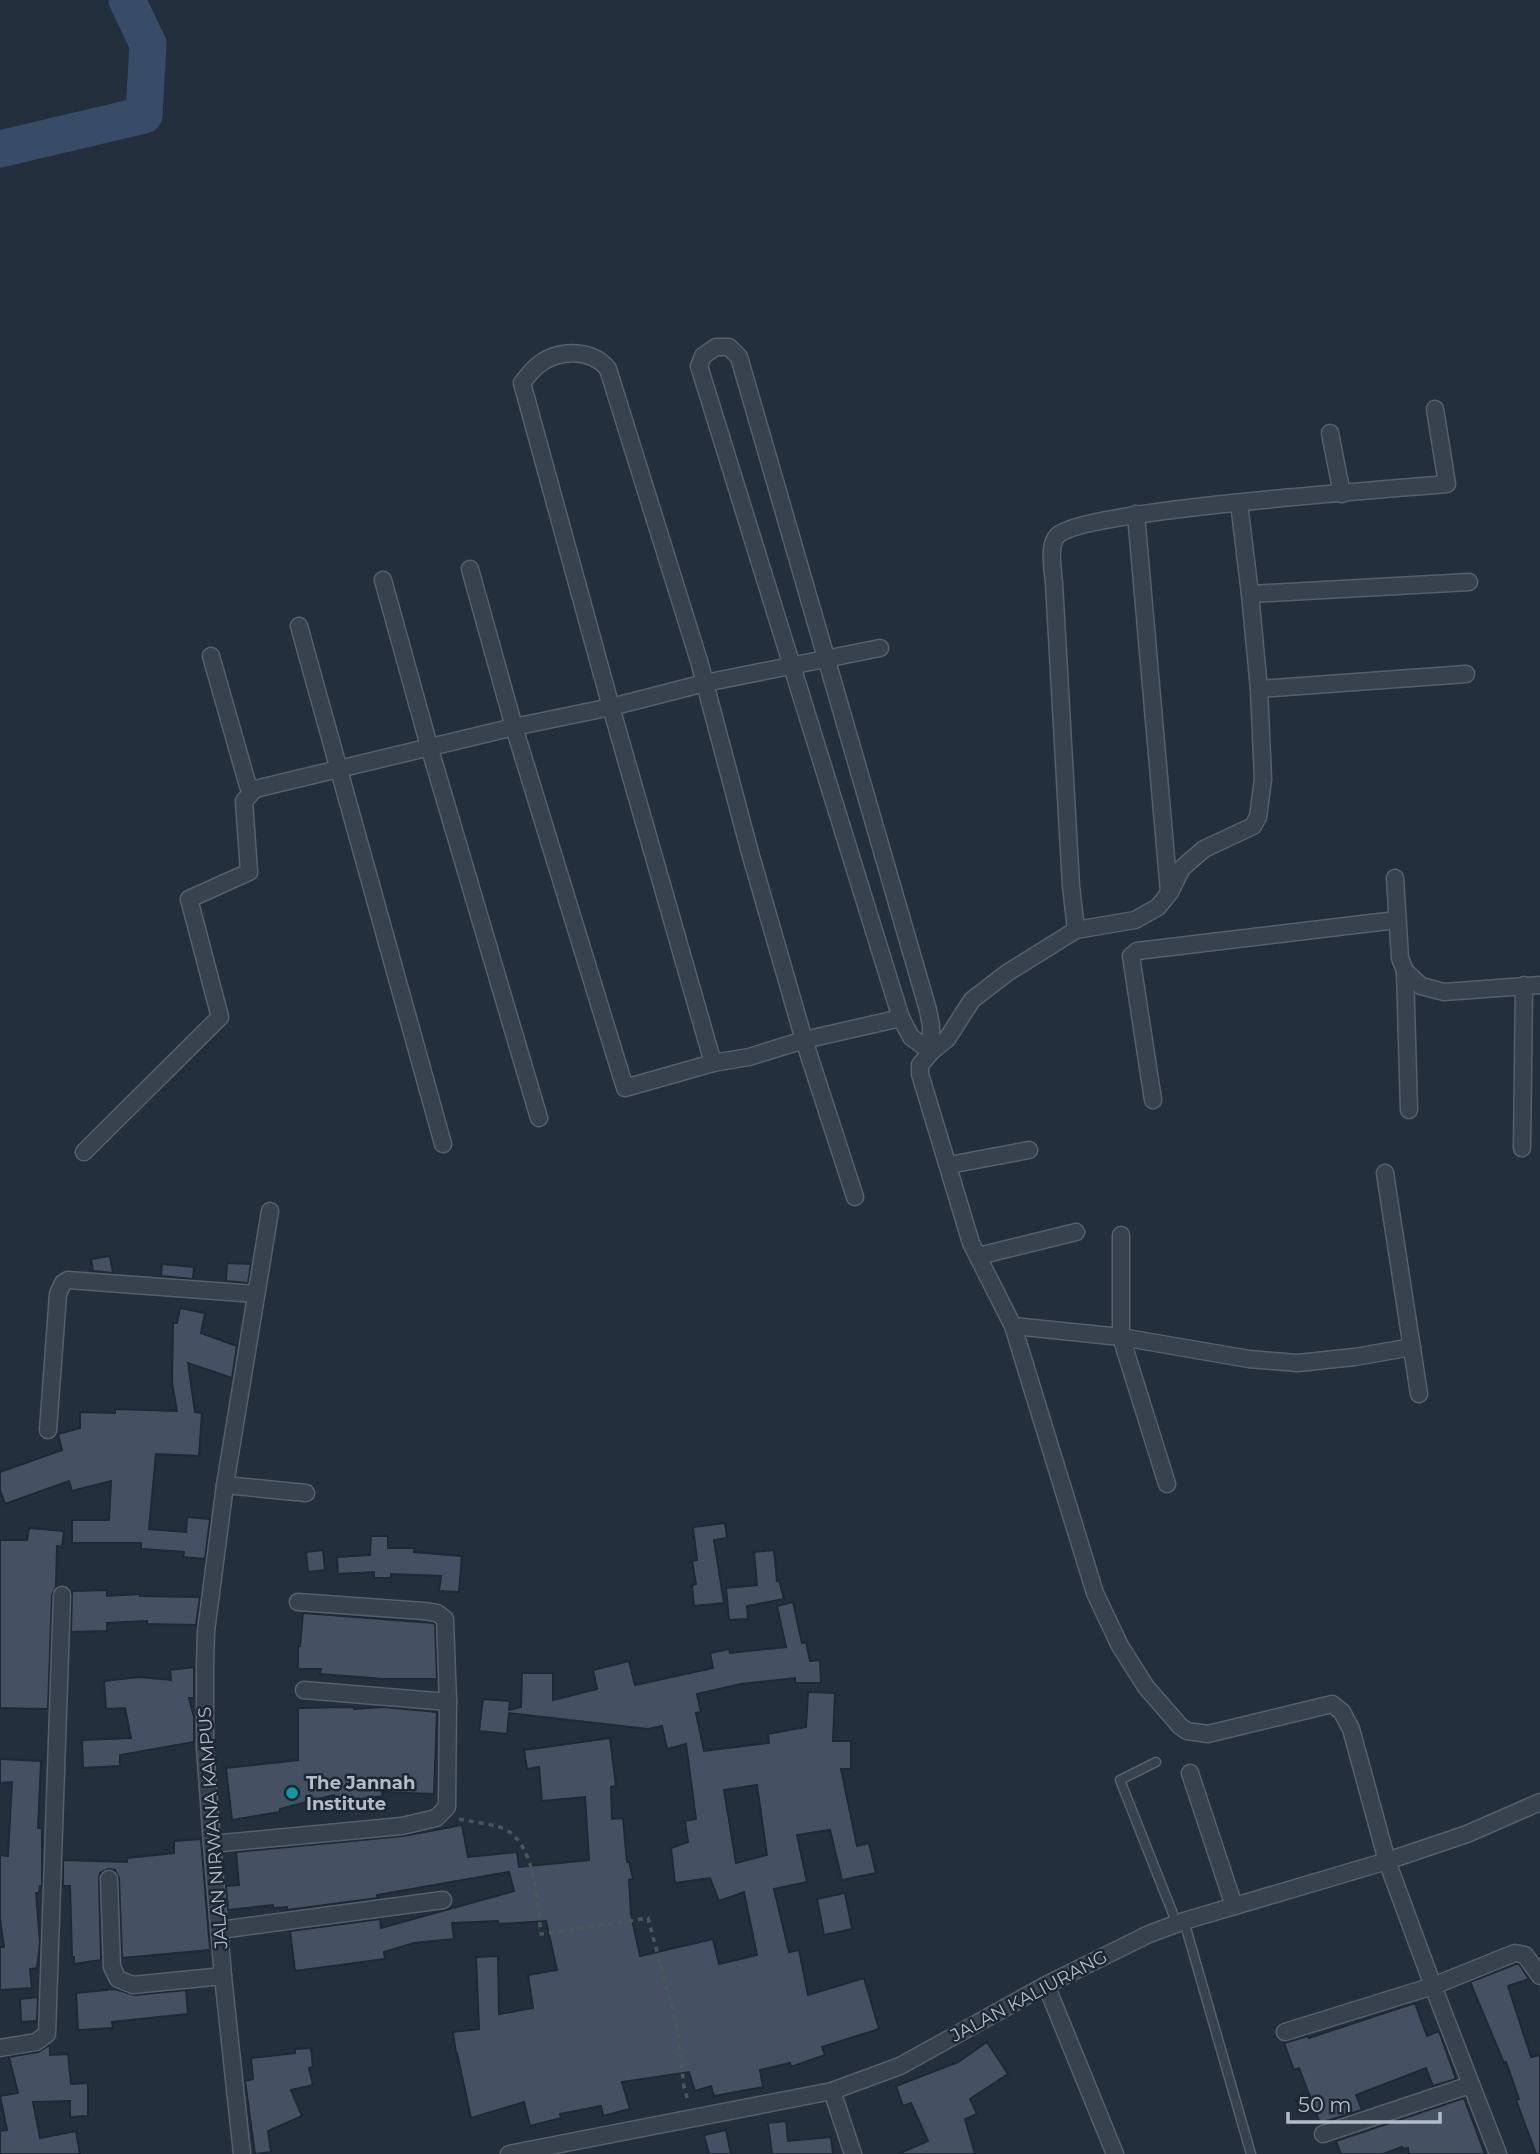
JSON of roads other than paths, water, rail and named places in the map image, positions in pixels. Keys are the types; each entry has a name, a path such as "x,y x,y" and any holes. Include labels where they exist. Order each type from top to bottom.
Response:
{"street":[{"path":"716,347 729,347 739,357 929,1010 930,1052 911,1037 901,1018 699,366 703,356 716,347"},
{"path":"713,1063 522,383 536,366 559,354 588,354 601,359 608,369 705,683 748,849 804,1040 855,1197"},
{"path":"1076,930 1070,872 1052,544 1060,533 1067,530 1136,514 1447,484 1435,410"},
{"path":"1330,433 1342,494"},
{"path":"1239,503 1259,690 1263,779 1258,817 1253,826 1204,849 1182,867 1170,892 1158,907 1135,920 1076,930 1007,973 972,1000 947,1039 930,1052 920,1065 920,1074 971,1243 1013,1326 1095,1593 1120,1646 1146,1687 1171,1719 1187,1731 1208,1734 1316,1706 1332,1704 1338,1707 1350,1729 1387,1861 1498,2154"},
{"path":"1136,514 1170,892"},
{"path":"470,569 514,727 625,1088 713,1063 749,1057 804,1040 901,1018"},
{"path":"383,580 539,1118"},
{"path":"1250,594 1469,582"},
{"path":"299,626 443,1144"},
{"path":"84,1152 220,1017 189,900 249,872 244,802 255,789 705,683 880,648"},
{"path":"211,656 248,786 255,789"},
{"path":"1259,690 1466,674"},
{"path":"1395,878 1400,958 1405,971 1409,1110"},
{"path":"1153,1100 1131,956 1137,951 1396,920"},
{"path":"1405,971 1421,986 1444,992 1532,985 1522,1148"},
{"path":"949,1165 1029,1150"},
{"path":"1385,1173 1419,1394"},
{"name":"JALAN NIRWANA KAMPUS","path":"242,2154 212,1844 205,1747 205,1667 208,1619 225,1485 270,1211"},
{"path":"978,1256 1076,1232"},
{"path":"1121,1235 1121,1337 1167,1484"},
{"path":"48,1430 58,1294 63,1283 68,1280 256,1294"},
{"path":"1013,1326 1121,1337 1249,1359 1297,1363 1412,1347"},
{"path":"225,1485 306,1493"},
{"path":"0,2048 36,2042 47,2034 62,1595"},
{"path":"212,1844 402,1826 440,1815 447,1807 447,1623 441,1615 424,1611 298,1602"},
{"path":"304,1690 448,1702"},
{"path":"1190,1773 1234,1906"},
{"name":"JALAN KALIURANG","path":"509,2154 832,2091 900,2066 1046,1984 1117,1949 1181,1922 1387,1861 1467,1834 1540,1802"},
{"path":"109,1879 112,1967 118,1979 133,1985 223,1976"},
{"path":"220,1930 443,1900"},
{"path":"1285,2032 1433,1986 1515,1953 1525,1955 1540,1976"},
{"path":"1046,1984 1115,2154"},
{"path":"1323,2134 1470,2085"},
{"path":"832,2091 853,2154"}],"lane":[{"path":"1156,1762 1120,1780 1181,1922 1251,2154"}],"waterway":[{"path":"0,149 144,115 148,44 127,0"}],"place":[{"name":"The Jannah Institute","path":"292,1793"}]}
